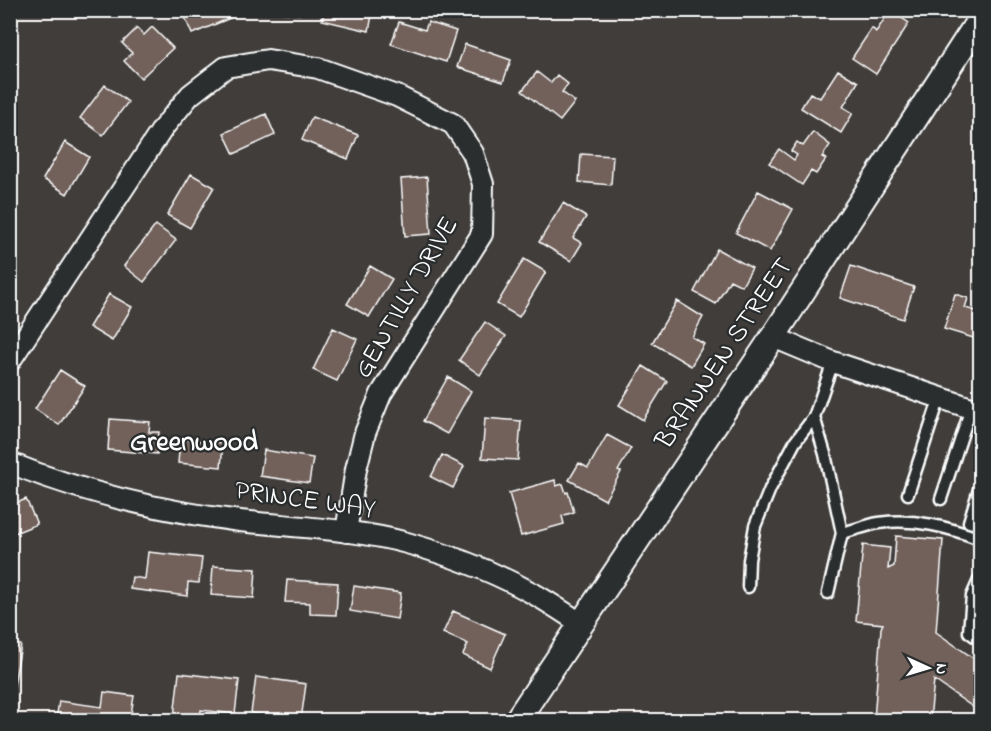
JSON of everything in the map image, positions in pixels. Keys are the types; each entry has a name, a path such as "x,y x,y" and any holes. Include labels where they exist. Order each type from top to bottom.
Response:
{"street":[{"name":"BRANNEN STREET","path":"517,720 981,20"},
{"name":"GENTILLY DRIVE","path":"10,361 163,128 190,95 226,67 268,60 318,68 397,96 453,124 473,153 483,184 482,234 381,394 360,451 346,532"},
{"path":"773,337 833,362 976,409"},
{"name":"PRINCE WAY","path":"10,463 54,481 122,500 237,520 346,532 405,543 468,563 534,593 580,623"}],"lane":[{"path":"748,586 749,560 755,526 770,489 795,442 814,417 833,362"},
{"path":"908,494 940,398"},
{"path":"941,500 976,409"},
{"path":"814,417 842,533 828,593"},
{"path":"981,486 969,522 981,525"},
{"path":"842,533 878,523 911,523 928,524 959,531 981,539"},
{"path":"981,578 972,596 969,632 981,640"}],"building":[{"path":"182,10 233,10 235,16 192,34"},
{"path":"257,10 300,10 300,14"},
{"path":"324,10 373,10 369,31 322,20"},
{"path":"890,10 909,23 876,74 852,58 872,28 876,32"},
{"path":"399,22 425,30 428,22 456,31 446,62 391,44"},
{"path":"152,27 173,48 141,78 124,61 132,53 122,43 137,28 144,35"},
{"path":"465,44 511,60 503,82 457,67"},
{"path":"838,70 858,82 843,107 853,113 841,133 801,108 810,93 820,98"},
{"path":"537,72 551,83 557,75 568,84 562,92 575,102 560,121 522,91"},
{"path":"105,85 128,102 103,135 80,118"},
{"path":"266,114 275,135 234,154 224,133"},
{"path":"312,117 358,135 348,159 302,140"},
{"path":"813,132 830,145 822,157 826,159 816,174 811,171 802,185 769,163 779,149 794,160 797,155 791,151 797,142 803,146"},
{"path":"65,142 89,157 67,194 43,179"},
{"path":"581,154 613,156 611,185 579,182"},
{"path":"191,174 214,187 190,228 167,215"},
{"path":"427,177 431,234 405,236 401,179"},
{"path":"758,191 793,209 770,251 736,233"},
{"path":"563,203 586,217 573,238 582,243 571,261 539,242"},
{"path":"156,225 176,240 144,282 124,266"},
{"path":"717,249 752,268 742,286 730,280 716,304 694,292"},
{"path":"524,259 546,272 519,317 497,304"},
{"path":"370,266 392,279 369,317 347,304"},
{"path":"851,266 914,287 903,319 840,298"},
{"path":"109,294 132,307 112,341 89,327"},
{"path":"955,294 968,298 965,308 980,312 980,340 944,329"},
{"path":"677,301 703,317 692,337 704,344 691,366 652,343"},
{"path":"485,322 506,336 480,375 459,360"},
{"path":"333,328 357,339 337,381 313,370"},
{"path":"643,366 667,381 643,420 619,405"},
{"path":"60,370 85,386 59,425 35,409"},
{"path":"448,377 471,391 447,434 423,421"},
{"path":"485,418 521,421 518,460 482,458"},
{"path":"110,419 150,422 149,432 159,432 157,454 108,450"},
{"path":"607,435 631,448 605,500 569,480 579,463 588,468"},
{"path":"180,439 223,443 221,467 178,463"},
{"path":"264,450 313,458 309,483 260,476"},
{"path":"442,455 464,466 453,488 431,477"},
{"path":"555,480 556,486 563,484 566,493 568,492 574,512 562,516 564,524 521,536 509,493"},
{"path":"26,499 37,524 10,535 10,506"},
{"path":"896,536 943,540 936,632 980,663 980,712 934,680 930,720 874,720 883,624 856,621 863,545 890,548 888,569 894,566"},
{"path":"148,552 202,558 199,583 188,582 187,596 130,589 132,577 145,579"},
{"path":"213,566 256,569 254,598 211,595"},
{"path":"287,580 338,583 336,615 310,614 310,603 285,602"},
{"path":"354,586 401,593 397,619 350,611"},
{"path":"453,611 505,634 490,668 463,655 468,644 443,633"},
{"path":"10,643 21,645 12,697 10,696"},
{"path":"179,673 239,680 235,714 201,710 200,720 174,717"},
{"path":"256,677 306,684 301,720 251,713"},
{"path":"104,692 134,696 130,720 56,720 59,701 102,707"}],"district":[{"name":"Greenwood","path":"194,443"}]}
